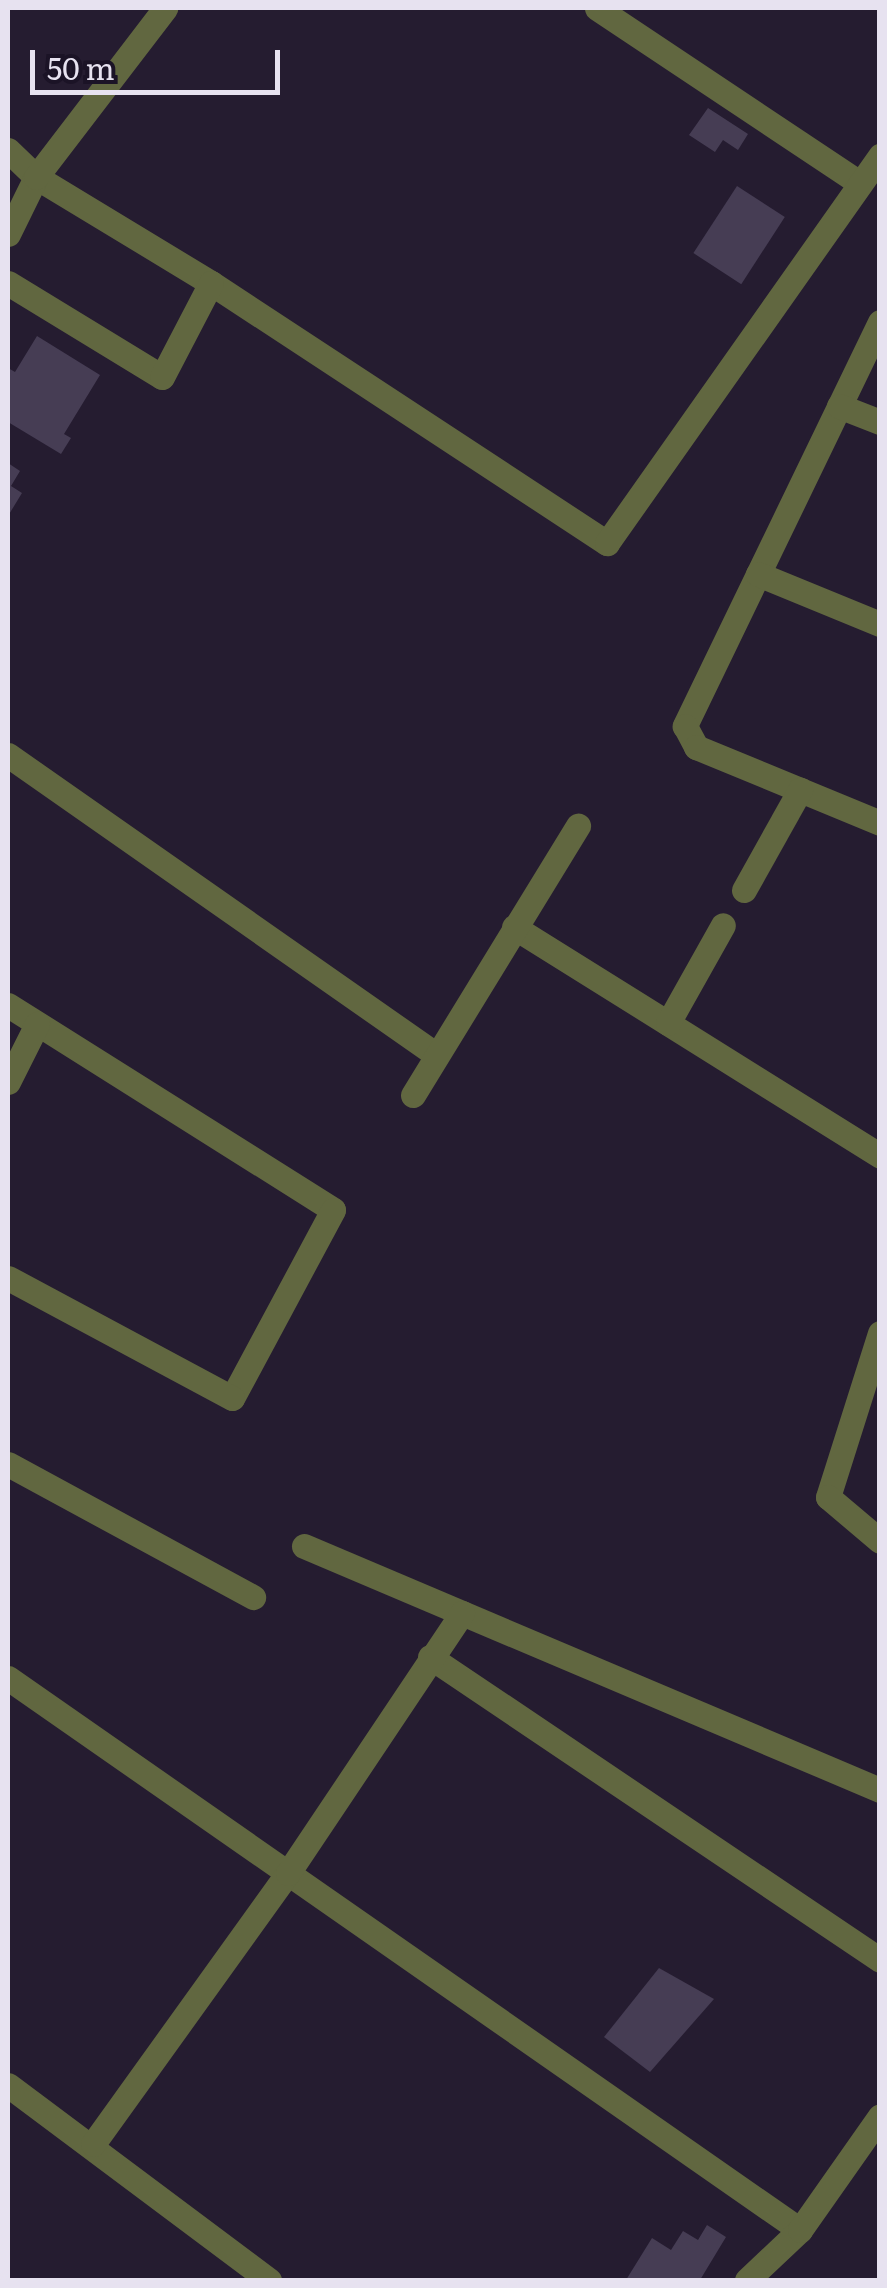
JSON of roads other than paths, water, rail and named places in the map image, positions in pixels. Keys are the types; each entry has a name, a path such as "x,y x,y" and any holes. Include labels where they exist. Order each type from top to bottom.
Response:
{"street":[{"path":"8,234 36,177 164,8"},
{"path":"597,8 858,182"},
{"path":"8,150 36,177 210,283 607,543 880,156"},
{"path":"8,284 162,377 210,283"},
{"path":"880,322 685,726 696,747 880,823"},
{"path":"839,406 880,422"},
{"path":"758,574 880,624"},
{"path":"8,755 436,1054"},
{"path":"744,890 800,790"},
{"path":"414,1095 578,826"},
{"path":"668,1024 724,925"},
{"path":"514,927 880,1156"},
{"path":"8,1005 333,1210 232,1398 8,1278"},
{"path":"8,1082 38,1024"},
{"path":"880,1333 828,1497 880,1541"},
{"path":"8,1464 253,1597"},
{"path":"304,1546 880,1790"},
{"path":"92,2144 288,1874 462,1613"},
{"path":"430,1657 880,1960"},
{"path":"8,1678 800,2230"},
{"path":"8,2085 92,2144 269,2280"},
{"path":"747,2280 800,2230 880,2116"}]}
